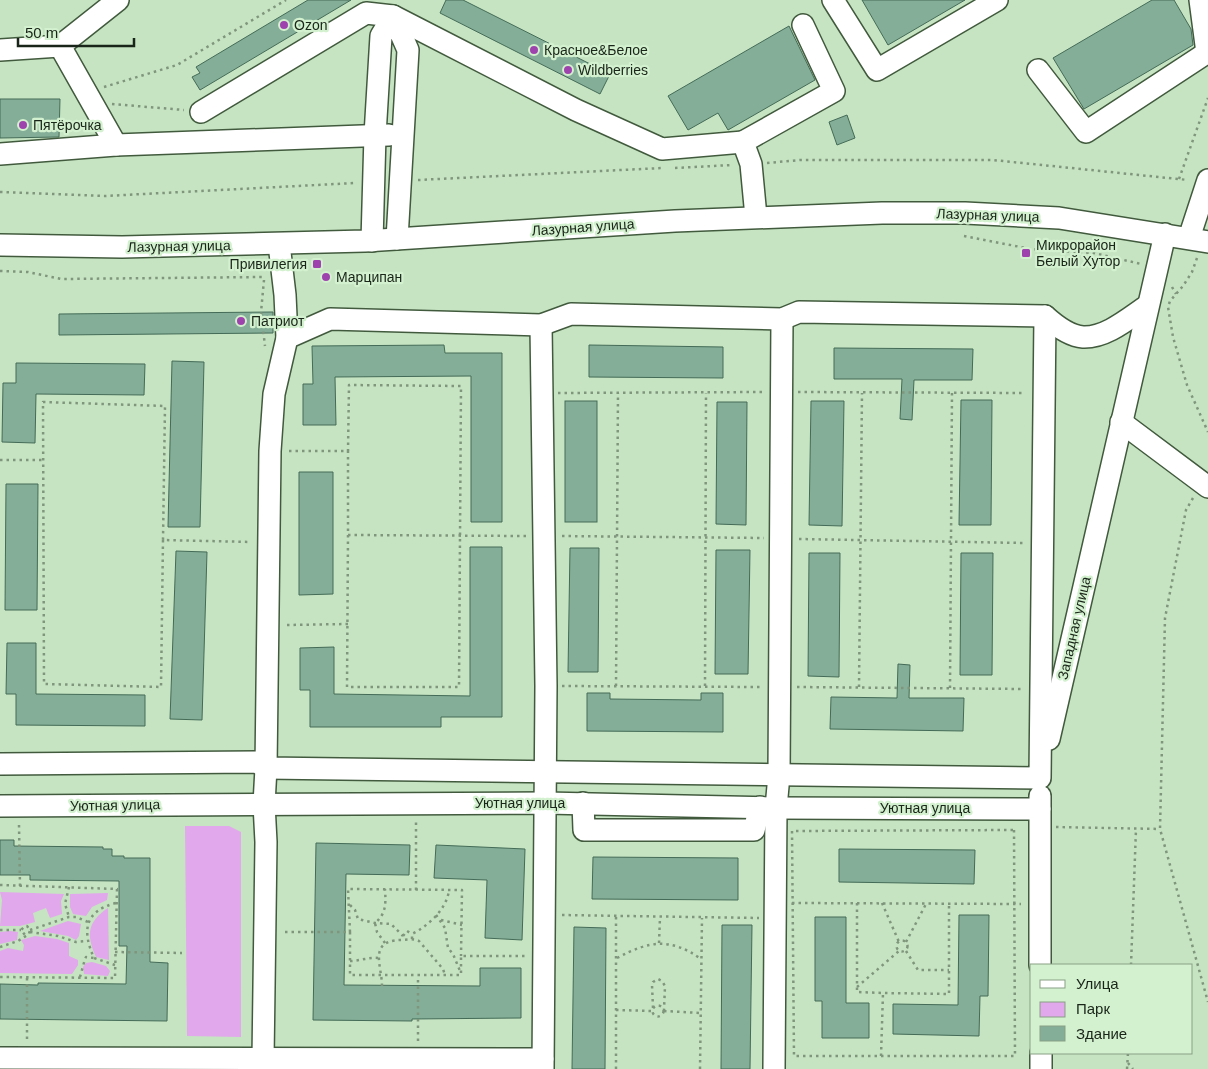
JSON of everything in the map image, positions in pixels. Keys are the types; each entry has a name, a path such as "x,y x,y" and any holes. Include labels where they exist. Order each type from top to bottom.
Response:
{"street":[{"path":"0,50 60,46 118,0"},
{"path":"833,0 877,70 997,0"},
{"path":"1038,70 1086,132 1208,53 1200,0"},
{"path":"201,112 366,13 393,8 576,110 662,149 743,142 834,91 803,25"},
{"path":"372,241 375,135 381,36 393,8"},
{"path":"393,8 408,50 397,239"},
{"path":"60,46 116,145"},
{"path":"0,154 116,145 403,135"},
{"path":"743,142 751,164 756,217"},
{"path":"1200,240 1208,181"},
{"name":"Лазурная улица","path":"0,245 122,247 372,241 756,217 882,213 1059,218 1200,240"},
{"name":"Западная улица","path":"1040,964 1040,778 1165,234"},
{"path":"263,1059 266,842 264,804 270,451 274,394 287,338 285,295 279,244"},
{"path":"287,338 330,319 541,325 571,314 782,319 799,312 1046,316 1059,328 1082,337 1099,334 1114,327 1149,300"},
{"path":"0,764 258,762 266,768 1040,778 1046,316"},
{"path":"774,1069 781,908 768,807 779,775 782,319"},
{"path":"0,1058 263,1059 543,1064 546,802 541,325"},
{"path":"1121,422 1205,485"},
{"name":"Уютная улица","path":"0,806 546,802 768,807 1040,818"},
{"path":"1041,1054 1041,1069"}],"path":[{"path":"89,98 177,65 286,0"},
{"path":"89,98 201,112"},
{"path":"1179,179 1208,98"},
{"path":"673,168 800,160 992,160 1208,181"},
{"path":"401,180 663,168"},
{"path":"0,192 105,196 374,182"},
{"path":"964,236 1031,249 1094,253 1156,268 1169,281 1176,294"},
{"path":"1200,240 1192,272 1170,301 1168,307 1173,337 1187,385 1208,432"},
{"path":"0,271 28,272 61,278 264,277"},
{"path":"261,312 263,333"},
{"path":"349,385 461,386 458,687 347,686 348,536 349,385"},
{"path":"705,686 706,392"},
{"path":"859,687 862,392"},
{"path":"950,688 952,392"},
{"path":"616,686 618,393"},
{"path":"43,402 165,406 163,540 161,687 44,684 43,402"},
{"path":"270,451 348,451"},
{"path":"0,460 44,460"},
{"path":"1205,485 1186,510 1165,618 1160,829 1208,1002"},
{"path":"348,536 705,537 1043,544"},
{"path":"163,540 260,542"},
{"path":"268,625 348,624"},
{"path":"1040,818 1136,829 1160,829"},
{"path":"19,822 20,886"},
{"path":"416,822 416,890"},
{"path":"1131,964 1136,829"},
{"path":"1014,830 1014,904 1016,1056 794,1056 781,908 792,831 1014,830"},
{"path":"0,885 117,889 115,978 0,977"},
{"path":"69,888 65,904 69,917"},
{"path":"348,889 462,890 461,973 461,975 350,975 348,889"},
{"path":"375,924 385,911 385,890"},
{"path":"412,934 426,926 436,915 446,902 449,890"},
{"path":"94,958 87,941 89,922 95,913 116,903"},
{"path":"545,915 702,918 781,908 857,903 1040,904"},
{"path":"857,903 857,992 949,994 949,904"},
{"path":"882,903 899,942 897,946 899,951"},
{"path":"349,904 355,910 358,919 375,924 391,924 406,940"},
{"path":"926,904 906,942 908,946 906,951 918,970 949,970"},
{"path":"436,915 446,928 448,948 453,954 461,973"},
{"path":"616,916 617,1068"},
{"path":"0,947 18,941 30,931 69,917 76,917 89,922"},
{"path":"659,944 660,917"},
{"path":"699,1068 702,918"},
{"path":"440,920 462,925"},
{"path":"375,924 377,932 384,943"},
{"path":"0,930 21,930 27,926 30,931 58,936 76,942 87,941"},
{"path":"21,930 25,935"},
{"path":"404,936 407,931 412,934"},
{"path":"286,932 350,932"},
{"path":"412,934 412,939"},
{"path":"382,986 379,953 384,943 393,940 412,939 421,942 443,969 445,975"},
{"path":"899,942 906,942"},
{"path":"616,958 637,947 659,944 684,948 701,959"},
{"path":"857,987 899,951 906,951"},
{"path":"115,952 182,953"},
{"path":"461,956 536,956"},
{"path":"80,978 86,957 115,965"},
{"path":"350,961 378,958"},
{"path":"418,975 418,1042"},
{"path":"27,978 27,1039"},
{"path":"658,979 665,986 664,1010 661,1016 654,1015 652,985 658,979"},
{"path":"881,1056 883,993"},
{"path":"616,1010 653,1010 659,1006 664,1010 701,1012"},
{"path":"1127,1069 1128,1054"},
{"path":"1127,1062 1133,1069"}],"green space":[{"path":"185,826 229,826 241,832 241,1037 187,1036"},
{"path":"0,892 64,894 61,901 62,914 50,918 46,908 33,913 35,922 20,926 0,926 2,900"},
{"path":"108,893 107,900 92,907 86,916 73,914 70,907 70,894"},
{"path":"108,908 109,960 96,957 90,936 92,924"},
{"path":"68,921 81,924 79,936 76,940 68,936 40,931"},
{"path":"0,932 18,932 17,940 0,944"},
{"path":"35,936 69,943 69,956 78,960 78,965 72,974 0,973 0,951 8,948 23,951 24,945 21,940"},
{"path":"92,962 106,966 110,971 108,976 84,974 83,967 86,963"}],"building":[{"path":"308,0 351,0 200,90 192,77 200,73 196,67"},
{"path":"446,0 463,0 610,74 600,94 440,13"},
{"path":"862,0 965,0 888,45"},
{"path":"1152,0 1174,0 1191,29 1193,45 1084,109 1053,58"},
{"path":"789,26 815,80 728,130 718,113 688,130 668,96"},
{"path":"0,99 60,99 59,137 0,138"},
{"path":"847,115 855,138 837,145 829,122"},
{"path":"273,312 273,333 59,335 59,314"},
{"path":"444,345 445,353 502,353 502,522 471,522 471,376 335,377 336,425 303,425 303,384 313,384 312,346"},
{"path":"589,345 723,347 723,378 589,377"},
{"path":"834,348 973,349 972,380 914,380 912,420 900,419 902,379 834,379"},
{"path":"172,361 204,362 200,527 168,527"},
{"path":"16,363 145,364 144,395 36,394 35,443 2,442 3,383 16,383"},
{"path":"961,400 992,400 991,525 959,525"},
{"path":"565,401 597,401 597,522 565,522"},
{"path":"811,401 844,401 842,526 809,525"},
{"path":"717,402 747,402 746,525 716,524"},
{"path":"299,472 333,472 333,594 299,595"},
{"path":"6,484 38,484 37,610 5,610"},
{"path":"470,547 502,547 502,717 441,717 441,727 310,727 310,690 300,690 300,648 334,647 334,694 470,696"},
{"path":"570,548 599,548 598,672 568,672"},
{"path":"716,550 750,550 748,674 715,674"},
{"path":"176,551 207,552 202,720 170,719"},
{"path":"809,553 840,553 839,677 808,676"},
{"path":"961,553 993,553 992,675 960,675"},
{"path":"7,643 36,643 36,694 145,695 145,726 16,725 16,694 6,694"},
{"path":"898,664 910,665 909,698 964,698 963,731 830,729 831,697 897,698"},
{"path":"587,693 610,693 610,699 701,700 701,693 723,693 723,732 587,731"},
{"path":"0,840 14,840 14,846 103,847 103,849 112,849 112,856 150,858 150,962 168,963 167,1021 0,1019 0,984 126,984 127,946 119,946 119,881 30,880 30,875 0,875"},
{"path":"316,843 410,845 409,875 346,874 344,985 480,986 480,968 521,968 521,1018 412,1019 412,1021 313,1020"},
{"path":"436,845 525,849 522,940 485,938 487,880 434,878"},
{"path":"839,849 975,850 974,884 839,882"},
{"path":"593,857 738,858 738,900 592,899"},
{"path":"959,915 989,915 988,996 980,996 979,1036 893,1034 893,1004 958,1005"},
{"path":"815,917 846,917 846,1003 869,1003 869,1038 822,1038 822,1001 815,1001"},
{"path":"722,925 752,925 750,1069 721,1069"},
{"path":"574,927 606,928 605,1069 572,1069"}],"place":[{"name":"Ozon","path":"284,25"},
{"name":"Красное&Белое","path":"534,50"},
{"name":"Wildberries","path":"568,70"},
{"name":"Пятёрочка","path":"23,125"},
{"name":"Микрорайон Белый Хутор","path":"1026,253"},
{"name":"Привилегия","path":"317,264"},
{"name":"Марципан","path":"326,277"},
{"name":"Патриот","path":"241,321"}]}
